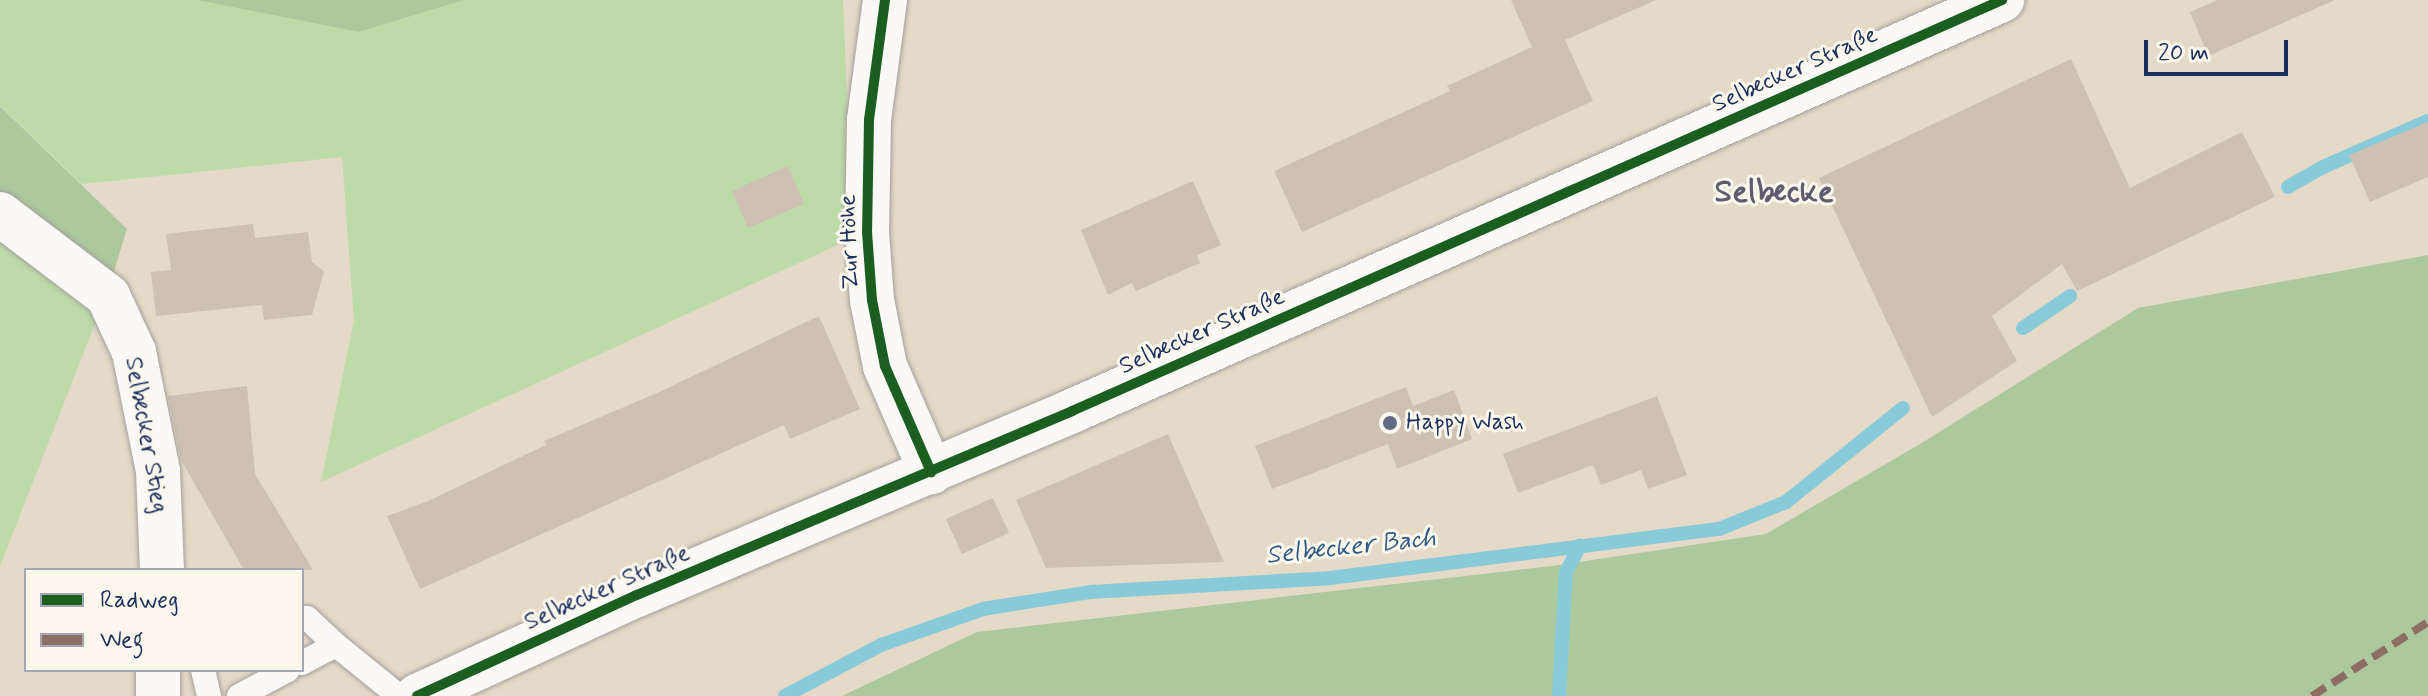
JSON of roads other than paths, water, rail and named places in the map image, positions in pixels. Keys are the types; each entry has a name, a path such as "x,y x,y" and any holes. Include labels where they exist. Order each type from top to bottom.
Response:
{"main road":[{"name":"Zur Höhe","path":"885,0 869,120 867,232 872,300 885,366 931,472"},
{"name":"Selbecker Straße","path":"417,696 637,595 931,472 2002,0"},
{"name":"Selbecker Stieg","path":"0,214 108,296 134,352 158,471 162,568"},
{"path":"158,672 158,696"}],"lane":[{"path":"304,619 307,618 399,696"},
{"path":"304,662 336,645"},
{"path":"203,672 209,696"},
{"path":"239,696 284,672"}],"waterway":[{"name":"Selbecker Bach","path":"2288,187 2323,167 2428,121"},
{"name":"Selbecker Bach","path":"2023,328 2070,296"},
{"name":"Selbecker Bach","path":"785,696 881,645 983,609 1090,592 1330,578 1719,529 1786,502 1903,408"},
{"path":"1559,696 1566,572 1580,546"}],"place":[{"name":"Happy Wash","path":"1390,423"}],"district":[{"name":"Selbecke","path":"1774,192"}]}
